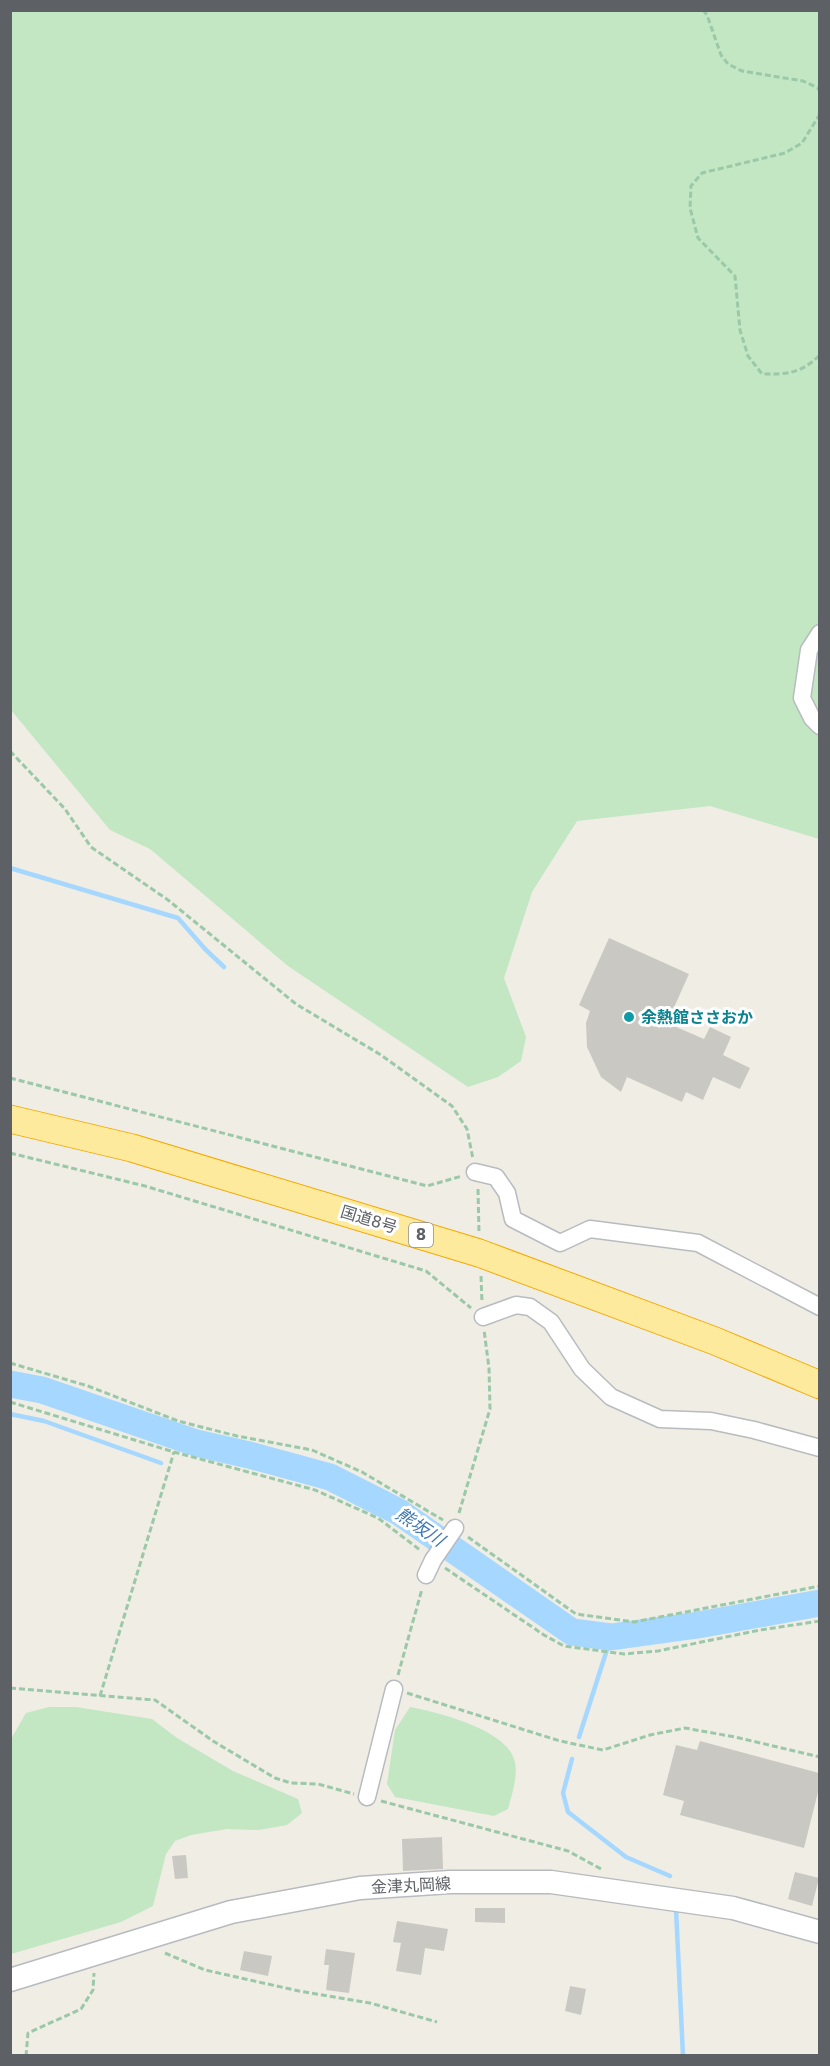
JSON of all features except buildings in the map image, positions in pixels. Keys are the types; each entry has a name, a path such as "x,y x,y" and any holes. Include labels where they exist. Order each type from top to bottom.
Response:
{"highway":[{"name":"国道8号","path":"10,1119 132,1148 479,1253 715,1341 819,1385"}],"main road":[{"name":"金津丸岡線","path":"10,1980 231,1912 360,1888 450,1882 551,1882 733,1908 819,1932"}],"street":[{"path":"819,633 809,650 802,698 812,718 819,726"},
{"path":"475,1172 496,1177 507,1193 513,1219 560,1243 590,1229 698,1243 819,1307"},
{"path":"483,1317 516,1305 531,1307 551,1322 582,1369 611,1397 660,1419 711,1421 819,1448"},
{"path":"429,1568 455,1528"},
{"path":"367,1797 394,1689"}],"path":[{"path":"703,10 707,15 721,55 728,64 742,70 803,81 818,88 819,92"},
{"path":"819,114 802,143 785,153 702,173 691,186 690,208 698,238 735,276 740,330 748,356 762,374 790,375 813,362 819,355"},
{"path":"10,751 65,809 91,846 168,900 296,1004 381,1055 452,1106 467,1129 479,1196 479,1253 489,1368 490,1409 455,1528"},
{"path":"10,1078 427,1186 475,1172"},
{"path":"10,1153 145,1186 426,1271 483,1317"},
{"path":"10,1363 88,1386 178,1421 237,1436 312,1450 362,1472 455,1528 576,1614 634,1622 819,1586"},
{"path":"10,1402 174,1452 315,1490 378,1518 429,1568 564,1646 624,1654 658,1652 760,1630 819,1621"},
{"path":"100,1696 174,1452"},
{"path":"429,1568 394,1689 560,1741 603,1750 650,1735 685,1728 819,1757"},
{"path":"10,1688 155,1700 213,1742 275,1778 291,1783 318,1784 568,1851 612,1876"},
{"path":"135,1940 205,1970 299,1992 370,2003 437,2022"},
{"path":"26,2055 28,2033 81,2009 93,1990 95,1953"}],"green space":[{"path":"10,11 819,11 819,839 710,806 577,821 532,892 504,978 526,1037 521,1061 498,1077 468,1087 288,966 150,849 110,830 11,710"},
{"path":"49,1707 76,1707 152,1719 177,1738 233,1771 298,1799 302,1813 287,1825 259,1830 227,1829 191,1835 175,1841 166,1854 153,1906 121,1922 11,1954 11,1739 26,1713"},
{"path":"410,1707 469,1724 498,1739 508,1748 514,1759 516,1771 508,1809 494,1816 395,1797 387,1784 395,1730"}],"waterway":[{"path":"10,868 178,918 224,967"},
{"name":"熊坂川","path":"10,1384 42,1390 196,1443 330,1477 399,1512 572,1632 611,1637 698,1625 820,1603"},
{"path":"10,1414 44,1421 161,1463"},
{"path":"579,1737 611,1637"},
{"path":"572,1759 563,1793 568,1812 626,1857 670,1876"},
{"path":"676,1909 683,2056"}],"place":[{"name":"余熱館ささおか","path":"629,1017"}]}
